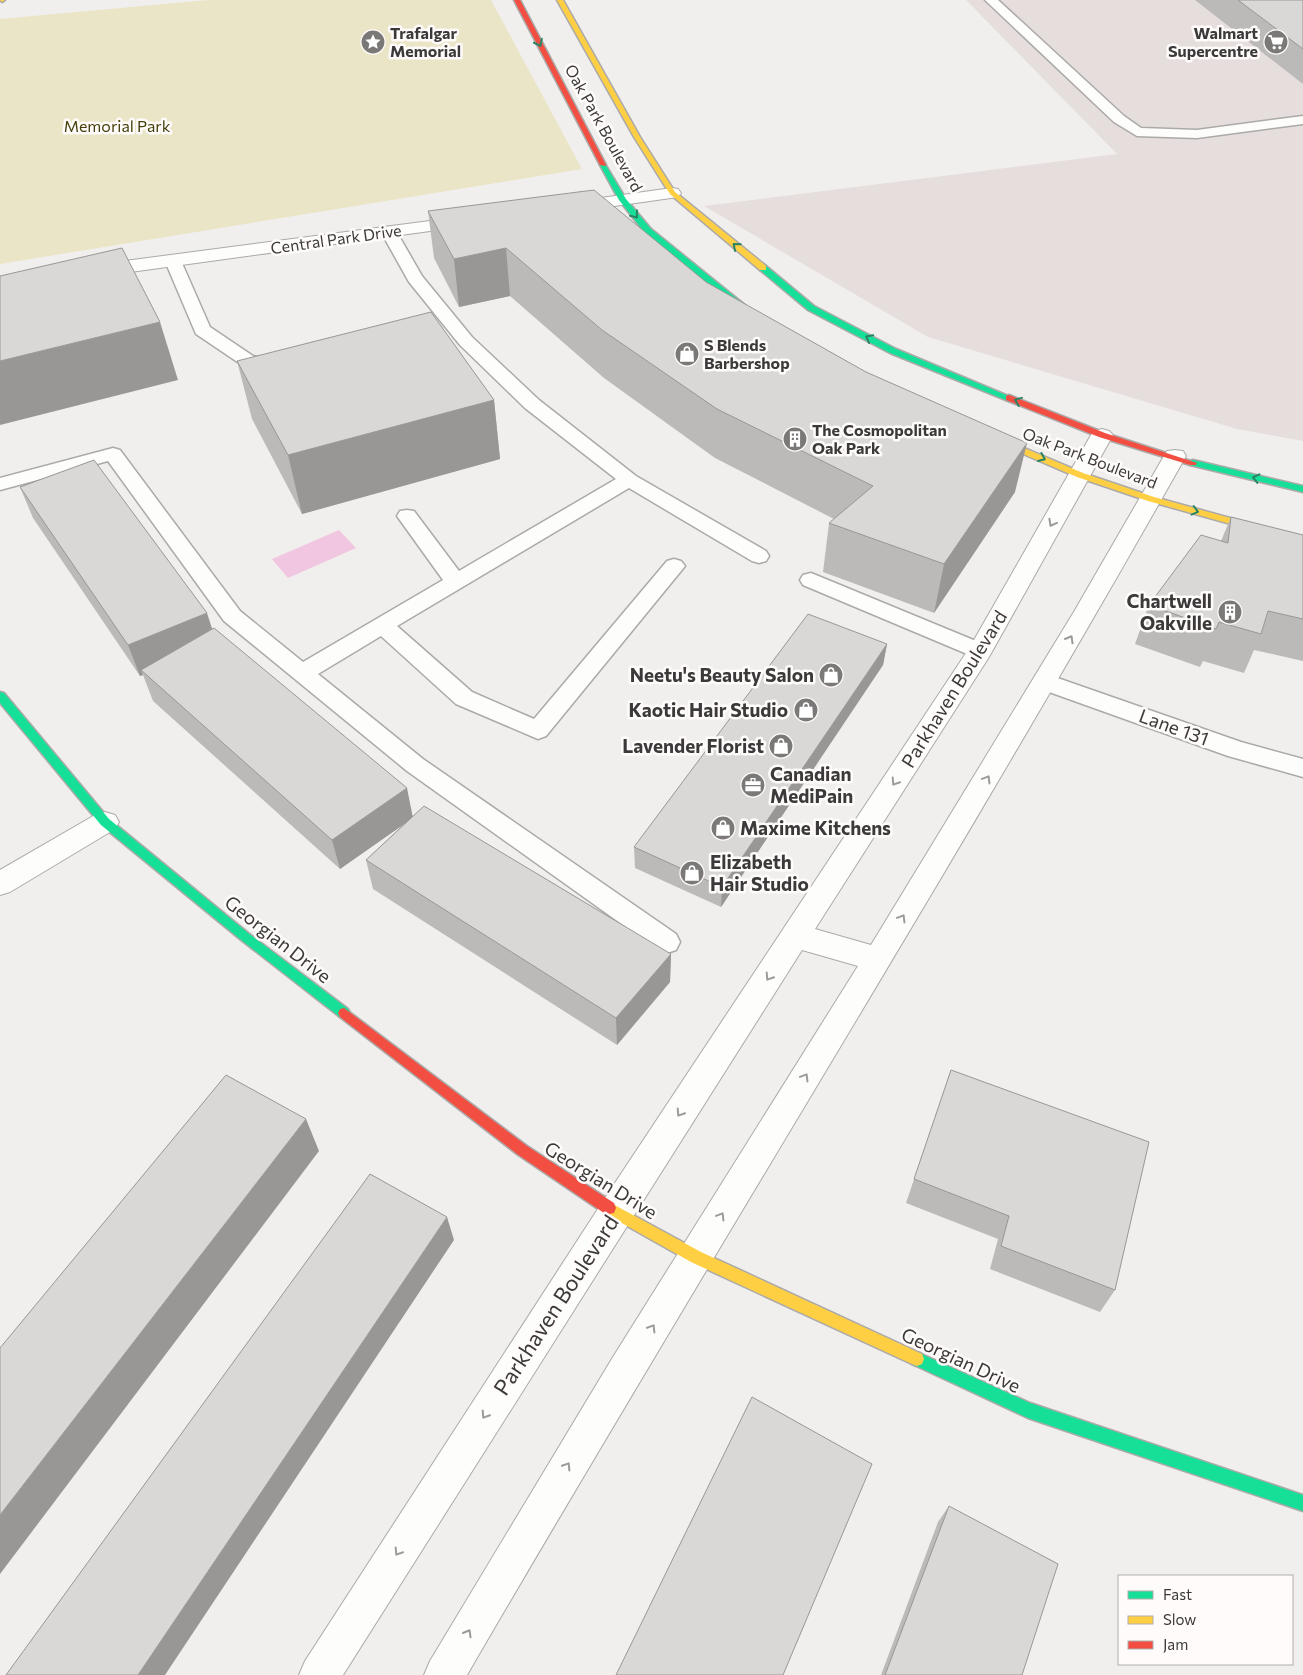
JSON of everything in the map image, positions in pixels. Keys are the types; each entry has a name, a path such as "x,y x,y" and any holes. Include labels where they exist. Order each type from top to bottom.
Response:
{"street":[{"name":"Oak Park Boulevard","path":"517,0 623,200 648,231 693,270 755,317"},
{"name":"Oak Park Boulevard","path":"560,0 637,137 672,193 812,308 893,351 1102,435 1303,490"},
{"path":"551,210 672,193"},
{"name":"Central Park Drive","path":"77,273 484,219"},
{"name":"Oak Park Boulevard","path":"983,434 1080,475 1151,499 1303,540"},
{"name":"Parkhaven Boulevard","path":"319,1675 615,1212 980,651 1102,435"},
{"path":"444,1675 541,1508 1046,682 1175,456"},
{"name":"Georgian Drive","path":"0,696 105,822 244,936 522,1150 615,1212 696,1257 1028,1410 1303,1503"},
{"path":"0,884 105,822"},
{"path":"795,936 877,959"}],"lane":[{"path":"991,0 1120,119 1137,132 1197,134 1303,120"},
{"path":"389,232 415,278 457,343 629,480 759,556"},
{"path":"174,261 202,330 248,360 296,367"},
{"path":"0,484 113,454 232,616 414,765 667,942"},
{"path":"302,673 629,480"},
{"path":"407,516 456,582"},
{"path":"382,625 464,698 538,730 674,566"},
{"path":"811,580 980,651"},
{"name":"Lane 131","path":"1046,682 1236,750 1303,768"}],"shaded area":[{"path":"966,0 1303,0 1303,441 1237,429 928,337 704,206 1117,154"},
{"path":"339,530 356,548 288,578 272,559"}],"green space":[{"name":"Memorial Park","path":"208,0 491,0 582,169 0,264 0,19"}],"building":[{"path":"1238,0 1303,0 1303,49"},
{"path":"594,190 706,282 866,372 1027,443 944,564 829,523 873,486 717,409 602,330 506,248 454,259 428,211"},
{"path":"122,248 160,322 0,361 0,276"},
{"path":"431,312 494,400 288,455 237,361"},
{"path":"94,460 207,613 128,645 20,487"},
{"path":"1231,517 1303,535 1303,619 1268,611 1261,634 1219,622 1216,629 1149,605 1201,535 1228,543"},
{"path":"808,614 887,644 722,887 634,847"},
{"path":"214,628 407,788 332,840 141,670"},
{"path":"424,806 671,954 616,1018 366,860"},
{"path":"951,1070 1149,1142 1115,1290 1001,1246 1009,1216 914,1179"},
{"path":"226,1075 306,1119 0,1515 0,1348"},
{"path":"370,1174 447,1217 138,1675 6,1675"},
{"path":"752,1397 872,1464 783,1675 616,1675"},
{"path":"949,1506 1058,1564 1022,1675 885,1675"}],"traffic: fast":[{"path":"603,165 623,200 648,231 743,308"},
{"path":"763,268 811,308 893,351 1009,398"},
{"path":"1193,463 1303,489"},
{"path":"0,696 105,822 244,936 344,1013"},
{"path":"917,1359 1028,1410 1303,1503"}],"traffic: slow":[{"path":"560,0 637,137 672,193 763,268"},
{"path":"991,437 1080,475 1151,499 1303,541"},
{"path":"609,1208 696,1257 917,1359"}],"traffic: jam":[{"path":"517,0 603,165"},
{"path":"1009,398 1102,435 1193,463"},
{"path":"344,1013 522,1150 609,1208"}],"place":[{"name":"Trafalgar Memorial","path":"373,42"},
{"name":"Walmart Supercentre","path":"1276,42"},
{"name":"S Blends Barbershop","path":"687,354"},
{"name":"The Cosmopolitan Oak Park","path":"795,439"},
{"name":"Chartwell Oakville","path":"1230,612"},
{"name":"Neetu's Beauty Salon","path":"831,675"},
{"name":"Kaotic Hair Studio","path":"806,710"},
{"name":"Lavender Florist","path":"781,746"},
{"name":"Canadian MediPain","path":"753,785"},
{"name":"Maxime Kitchens","path":"723,828"},
{"name":"Elizabeth Hair Studio","path":"692,873"}]}
